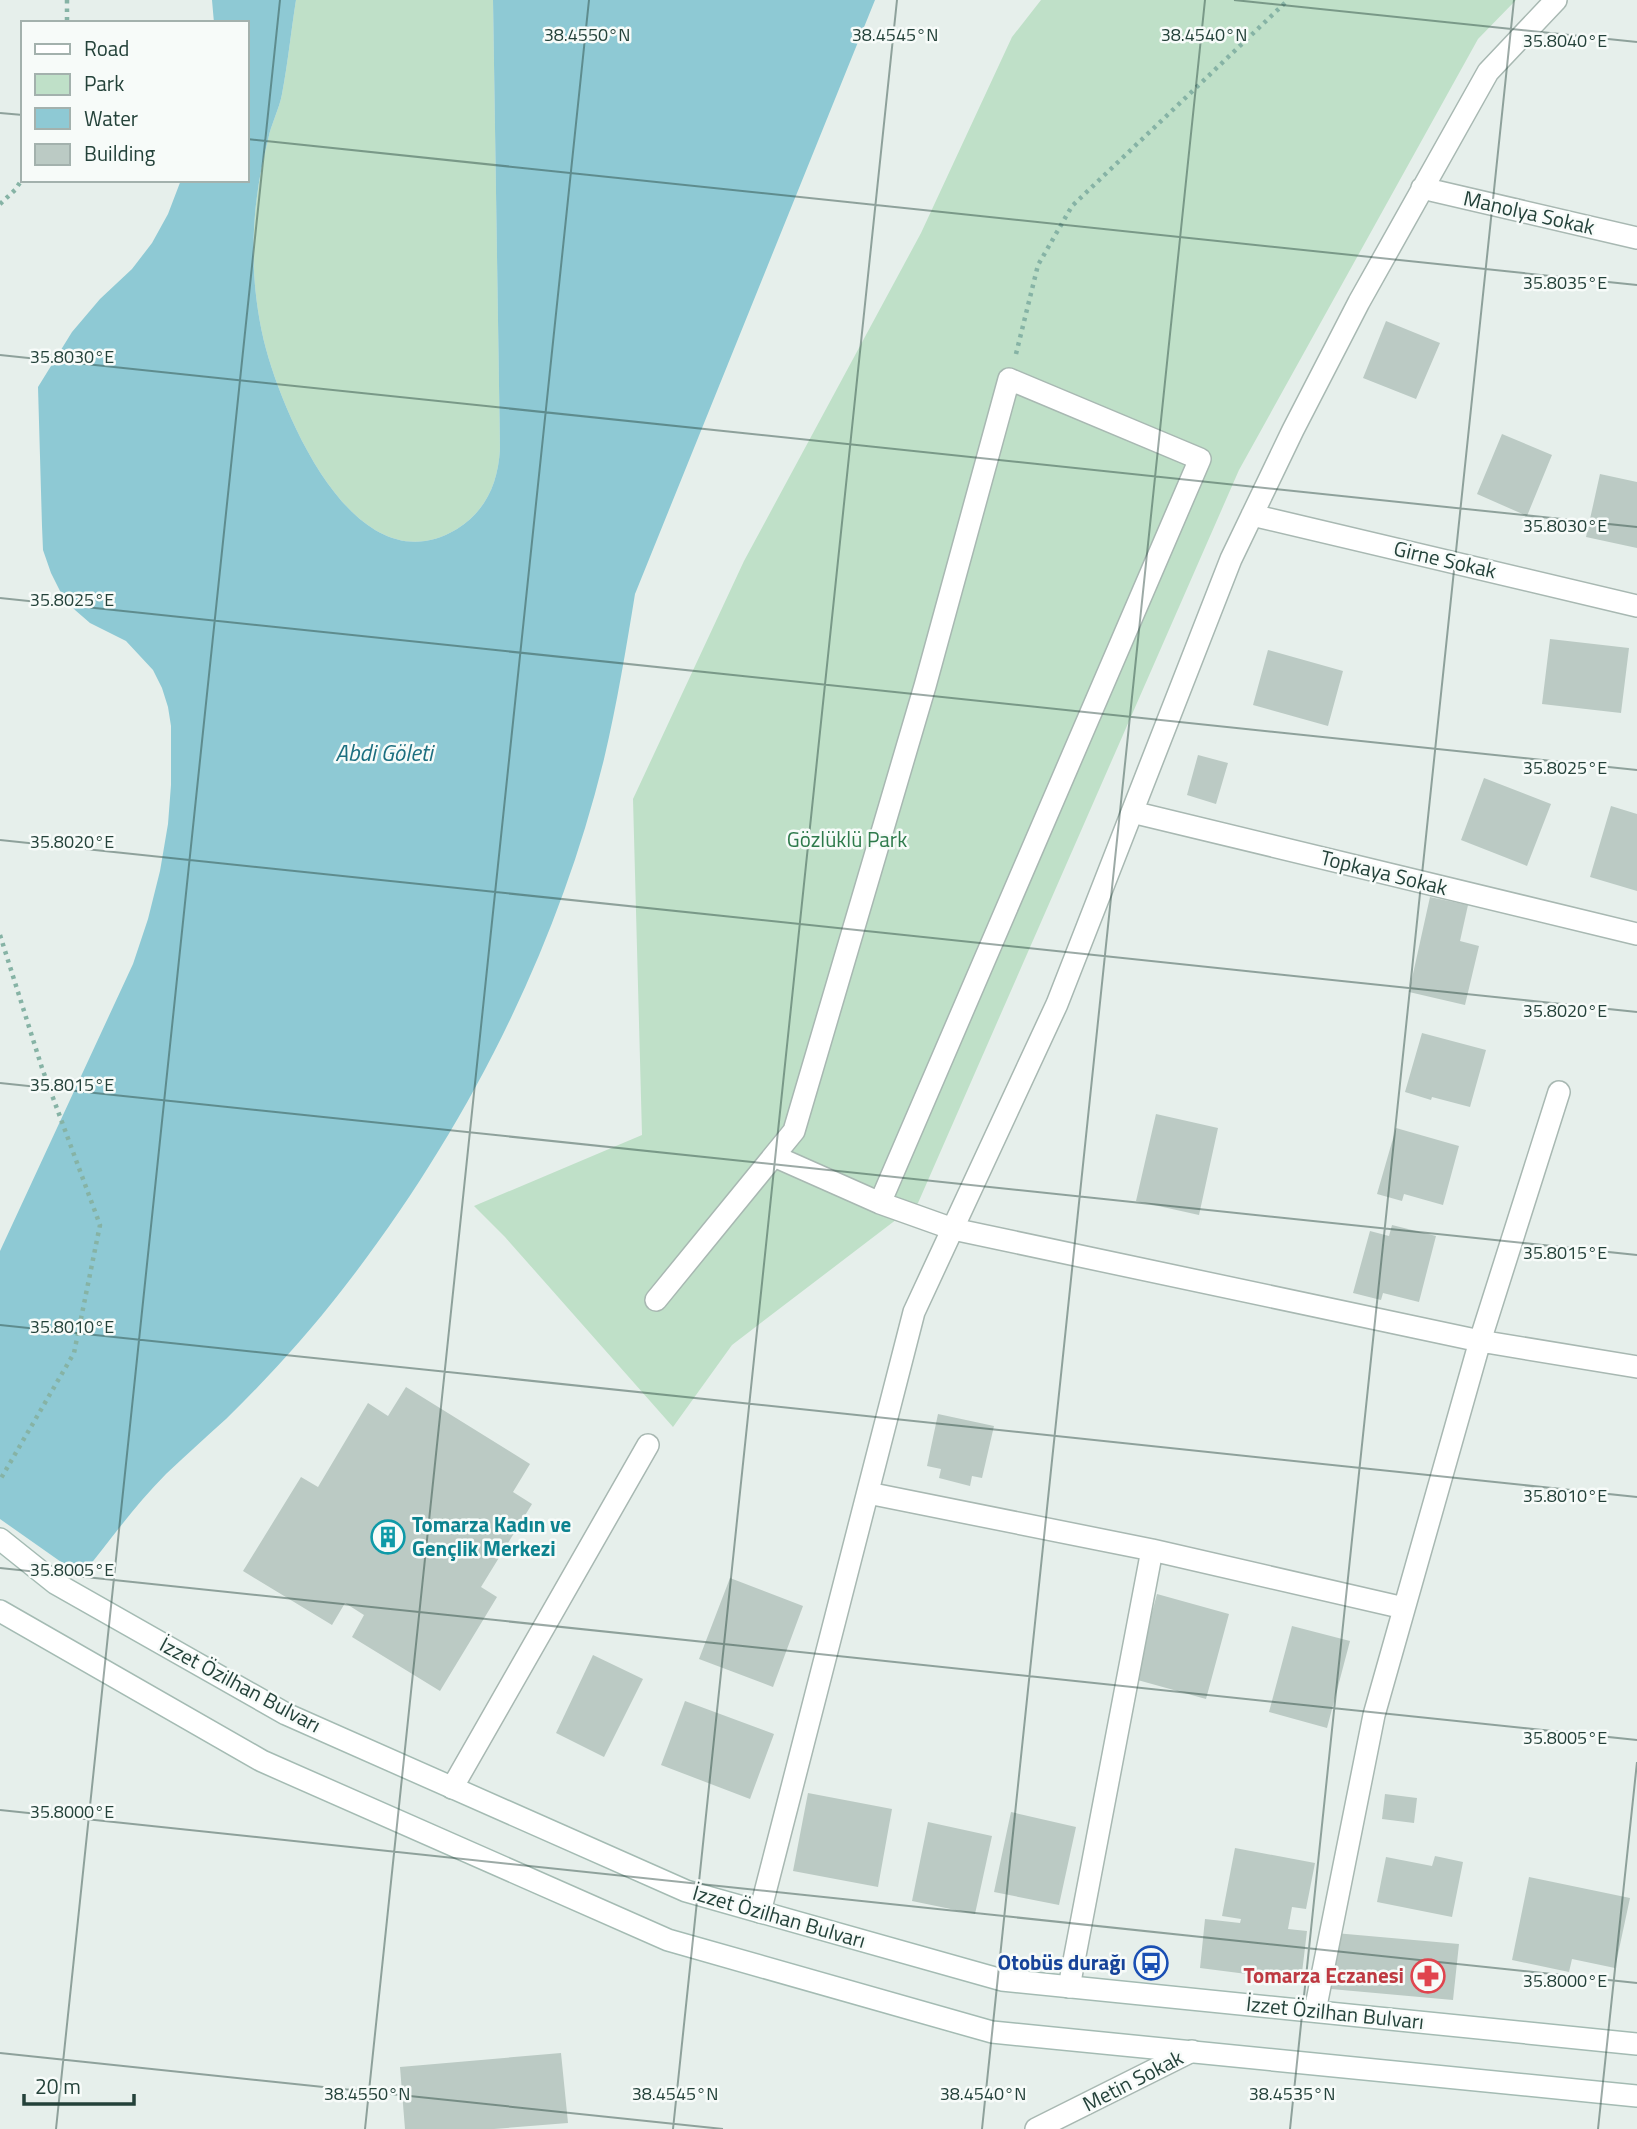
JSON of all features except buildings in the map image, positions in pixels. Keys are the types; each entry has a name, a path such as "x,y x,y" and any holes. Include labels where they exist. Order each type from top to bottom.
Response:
{"street":[{"path":"760,1912 915,1312 1057,1004 1231,559 1252,515 1359,302 1488,72 1556,0"},
{"name":"Manolya Sokak","path":"1422,188 1637,238"},
{"path":"656,1300 794,1131 929,673 1009,379 1200,459 880,1203"},
{"name":"Girne Sokak","path":"1252,515 1637,606"},
{"name":"Topkaya Sokak","path":"1132,812 1637,934"},
{"path":"1315,2011 1374,1715 1480,1341 1559,1093"},
{"path":"774,1156 880,1203 953,1229 1480,1341 1637,1367"},
{"path":"452,1788 648,1445"},
{"path":"868,1493 1152,1550 1404,1608"},
{"name":"İzzet Özilhan Bulvarı","path":"0,1539 55,1583 286,1714 687,1891 1002,1980 1637,2044"},
{"path":"1069,1987 1152,1550"},
{"path":"0,1611 262,1761 668,1940 992,2032 1637,2096"},
{"name":"Metin Sokak","path":"1036,2129 1192,2051"}],"path":[{"path":"67,0 67,21"},
{"path":"1009,379 1038,265 1072,206 1287,0"},
{"path":"0,204 21,181"},
{"path":"0,935 42,1068 100,1225 74,1353 0,1480"}],"green space":[{"path":"296,0 493,0 499,461 489,494 476,513 457,529 421,541 388,536 358,518 332,489 309,454 290,416 266,349 256,297 255,218 262,166 282,94"},
{"name":"Gözlüklü Park","path":"1041,0 1516,0 1478,39 1239,470 918,1203 732,1345 673,1427 505,1237 474,1206 642,1135 633,799 744,561 921,233 1012,37"}],"water":[{"name":"Abdi Göleti","path":"212,0 296,0 282,94 262,166 255,218 256,297 266,349 290,416 309,454 332,489 358,518 388,536 421,541 457,529 476,513 489,494 499,461 493,0 875,0 635,594 609,738 584,831 533,970 501,1038 428,1168 342,1290 301,1340 256,1388 155,1486 81,1576 0,1519 0,1251 133,964 148,919 168,824 171,726 162,688 153,670 126,641 90,623 75,610 62,595 51,573 43,550 38,387 72,332 100,299 132,269 152,243 168,214 180,182 248,182 248,21 214,21"}],"place":[{"name":"Tomarza Kadın ve Gençlik Merkezi","path":"388,1537"},
{"name":"Otobüs durağı","path":"1151,1963"},
{"name":"Tomarza Eczanesi","path":"1428,1976"}]}
